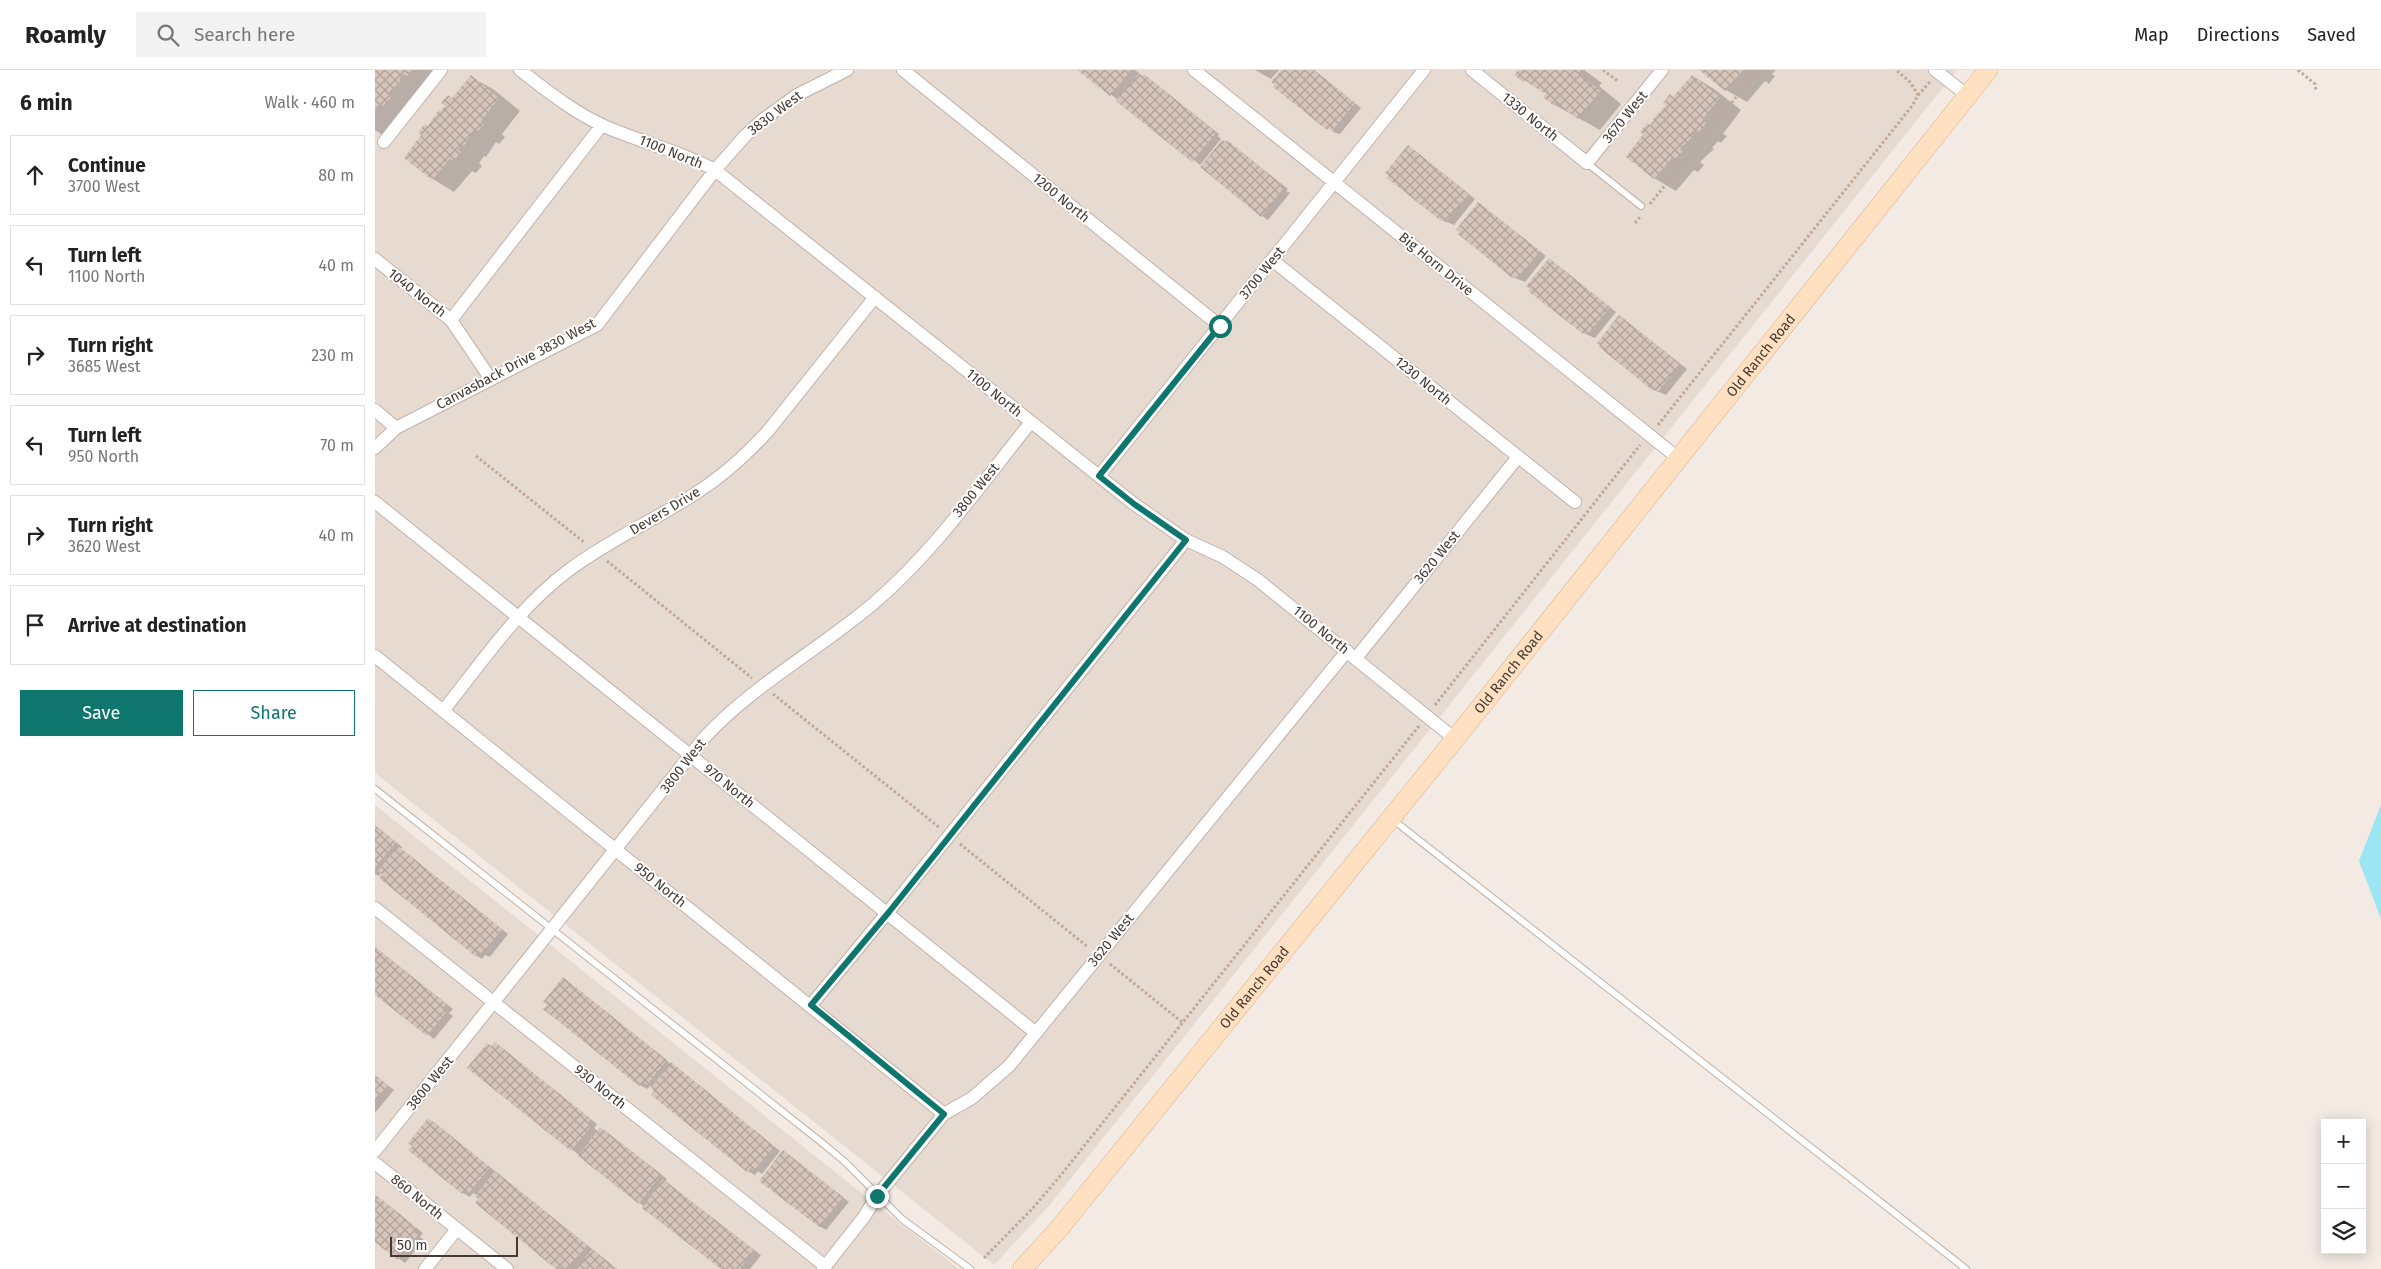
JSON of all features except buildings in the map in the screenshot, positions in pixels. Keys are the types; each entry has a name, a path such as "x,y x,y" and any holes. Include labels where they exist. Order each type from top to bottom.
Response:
{"street":[{"path":"384,142 441,70"},
{"name":"3830 West","path":"715,170 744,137 779,107 797,95 847,70"},
{"name":"1200 North","path":"903,70 1220,326"},
{"name":"Big Horn Drive","path":"1194,70 1679,458"},
{"name":"3700 West","path":"1099,476 1424,70"},
{"name":"1330 North","path":"1471,70 1587,163"},
{"name":"3670 West","path":"1587,163 1662,70"},
{"path":"1935,70 1968,96"},
{"name":"Old Ranch Road","path":"1022,1269 1058,1230 1455,739 1988,70"},
{"name":"1100 North","path":"526,72 571,108 602,125 682,154 715,170 1134,504 1186,540 1206,548 1245,571 1455,739"},
{"path":"451,320 602,125"},
{"name":"Canvasback Drive 3830 West","path":"375,448 397,428 490,378 597,325 715,170"},
{"name":"1040 North","path":"375,260 451,320 490,378"},
{"name":"1230 North","path":"1272,260 1575,502"},
{"name":"Devers Drive","path":"443,711 518,617 547,587 569,570 694,494 733,466 767,431 875,297"},
{"path":"375,410 397,428"},
{"name":"3800 West","path":"375,1151 705,738 736,706 850,622 895,585 940,535 1031,422"},
{"name":"3620 West","path":"824,1268 864,1217 877,1196 944,1114 972,1098 1009,1066 1518,457"},
{"name":"970 North","path":"375,502 691,756 889,912 1036,1033"},
{"path":"811,1005 889,912 1186,540"},
{"name":"950 North","path":"375,656 811,1005 944,1114"},
{"name":"930 North","path":"375,908 824,1268"},
{"name":"860 North","path":"375,1163 507,1269"},
{"path":"425,1269 457,1229"}],"lane":[{"path":"1587,163 1644,207"},
{"path":"375,789 827,1146 902,1219 970,1269"},
{"path":"1391,818 1966,1269"}],"path":[{"path":"1603,70 1619,82"},
{"path":"1644,207 1758,70"},
{"path":"1665,416 1912,106 1918,95 1910,82 1896,70"},
{"path":"2298,70 2315,84 2316,90"},
{"path":"1635,223 1641,215"},
{"path":"476,456 576,536"},
{"path":"985,1258 1033,1208 1061,1175 1630,458"},
{"path":"617,569 749,674"},
{"path":"776,696 935,824"},
{"path":"964,847 1087,946"},
{"path":"1111,965 1183,1022"}],"shaded area":[{"path":"375,70 1957,70 1048,1207 994,1265 375,773"},
{"path":"375,805 884,1211 959,1269 375,1269"}],"water":[{"path":"2381,805 2381,919 2359,861"}],"route":[{"path":"877,1196 944,1114 811,1005 889,912 1186,540 1134,504 1099,476 1220,326"}]}
